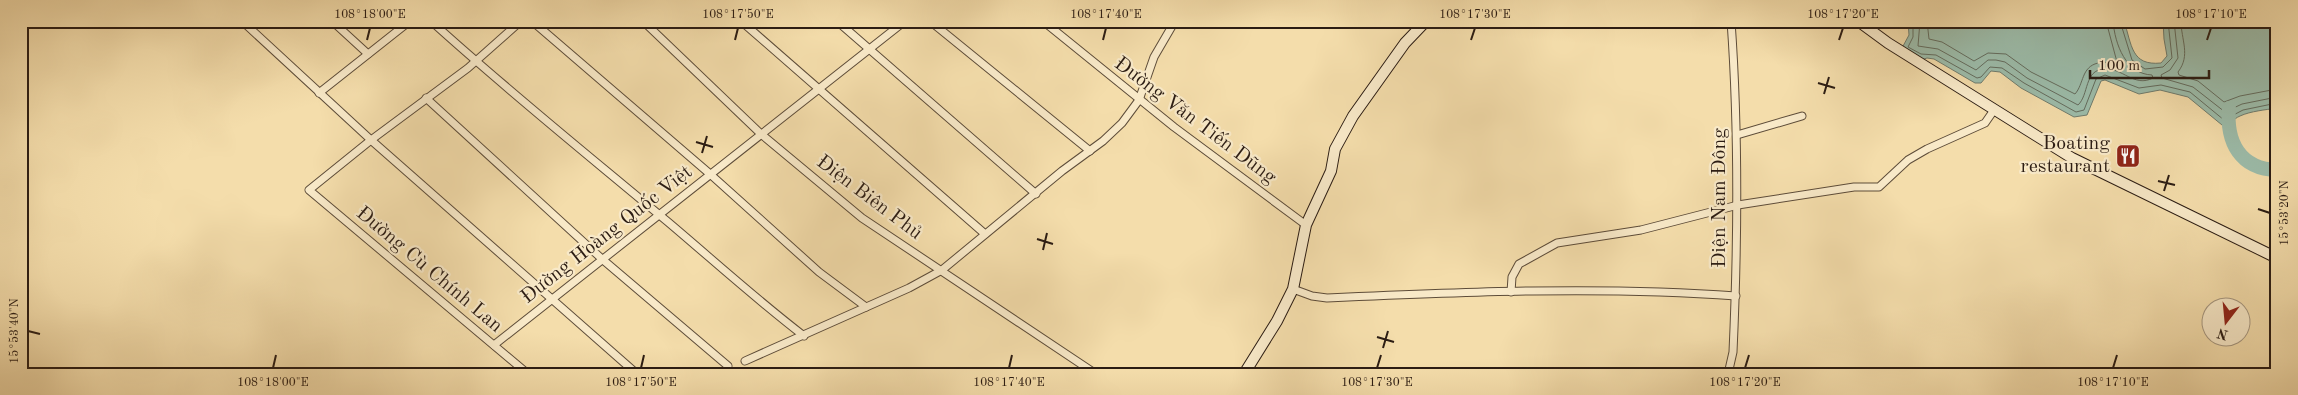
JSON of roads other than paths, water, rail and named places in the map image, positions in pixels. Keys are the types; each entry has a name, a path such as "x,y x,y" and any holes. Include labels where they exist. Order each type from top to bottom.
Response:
{"main road":[{"path":"1244,374 1277,321 1293,289 1306,225 1331,171 1335,149 1353,116 1405,43 1426,21"},
{"path":"1858,21 1888,43 2072,158 2277,258"}],"street":[{"path":"242,21 371,140 637,374"},
{"path":"332,21 368,54"},
{"path":"319,93 410,21"},
{"path":"431,21 475,61 732,275 777,316 804,336"},
{"path":"371,140 468,68 521,21"},
{"path":"532,21 710,174 819,272 866,308"},
{"name":"Điện Biên Phủ","path":"643,21 761,134 862,218 1094,373"},
{"path":"741,21 985,234"},
{"path":"837,21 1036,194"},
{"name":"Đường Hoàng Quốc Việt","path":"494,345 905,21"},
{"path":"930,21 1090,151"},
{"name":"Đường Văn Tiến Dũng","path":"1043,21 1139,100 1306,225"},
{"path":"745,361 927,280 942,270 1122,123 1139,100 1154,58 1175,21"},
{"name":"Điện Nam Đông","path":"1728,374 1733,352 1738,205 1738,135 1731,21"},
{"path":"426,98 602,259 728,366"},
{"path":"1511,292 1512,277 1519,264 1557,243 1641,230 1738,205 1854,187 1878,187 1908,160 1927,149 1985,123 1994,110"},
{"path":"1738,135 1802,116"},
{"name":"Đường Cù Chính Lan","path":"371,140 309,190 528,374"},
{"path":"1293,289 1312,296 1327,298 1448,292 1655,290 1736,296"}],"water":[{"path":"1908,21 2124,21 2131,46 2138,57 2151,63 2161,63 2167,56 2163,21 2277,21 2277,108 2244,114 2222,125 2188,97 2160,90 2139,94 2105,80 2101,81 2087,115 2074,117 2021,88 2000,72 1991,71 1981,83 1975,83 1934,59 1927,58 1921,60 1902,48 1909,35"}],"waterway":[{"path":"2229,108 2230,132 2238,151 2253,165 2277,170"}],"place":[{"name":"Boating restaurant","path":"2128,156"}]}
